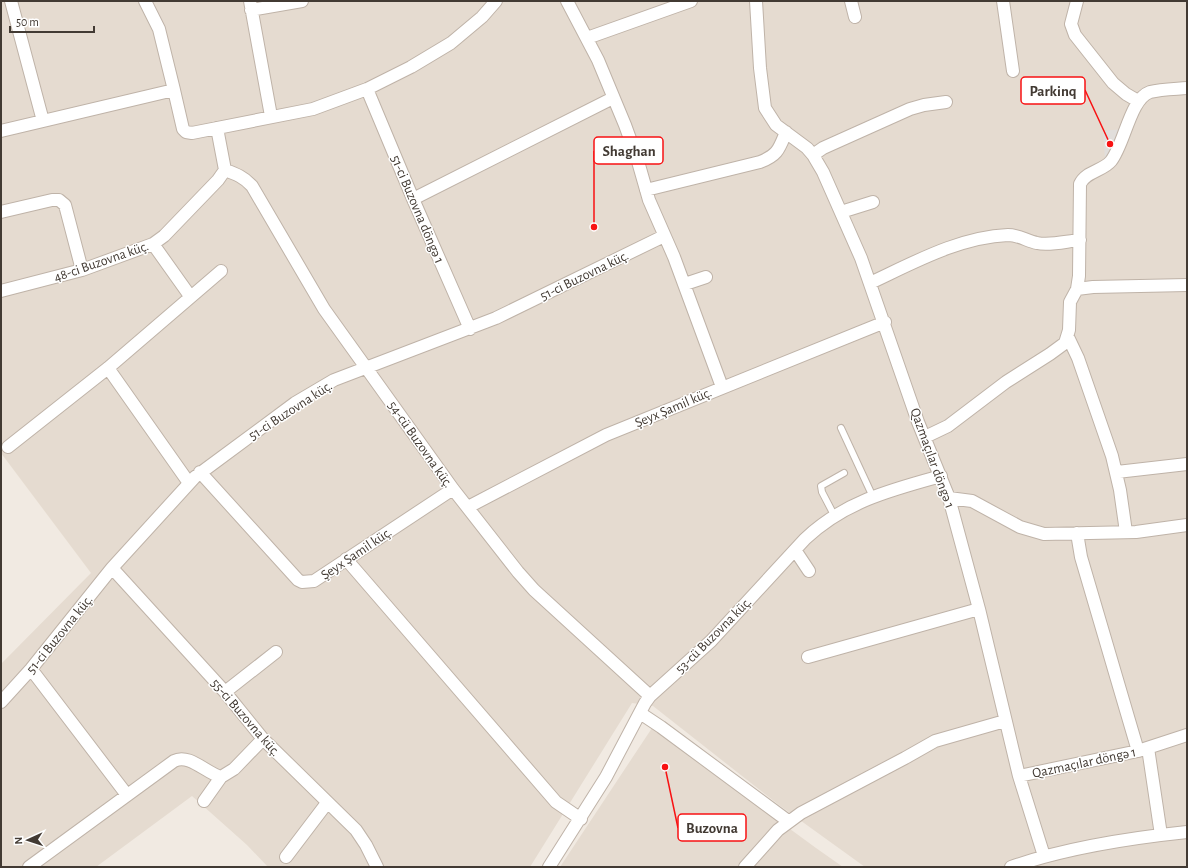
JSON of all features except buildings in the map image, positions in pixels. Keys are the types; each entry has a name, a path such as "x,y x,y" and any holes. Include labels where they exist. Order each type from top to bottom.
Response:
{"street":[{"path":"11,1 43,121"},
{"path":"145,1 159,29 183,129 186,132 217,128 271,116 313,109 367,89 411,67 451,43 482,17 496,1"},
{"path":"271,116 250,6 302,1"},
{"path":"567,1 587,38 613,98 637,158 646,190 685,284 722,387"},
{"path":"587,38 691,1"},
{"name":"Qazmaçılar döngə 1","path":"756,1 760,68 765,108 772,121 813,154 841,212 885,322 949,498 979,609 1019,776 1143,749 1187,735"},
{"path":"851,1 855,17"},
{"path":"1003,1 1013,71"},
{"path":"1077,1 1071,24 1075,35 1113,83 1126,94 1138,101"},
{"path":"1126,532 1117,472 1078,358 1068,338 1070,302 1078,289 1080,263 1078,190 1080,184 1086,176 1112,160 1128,127 1138,101 1148,93 1187,88"},
{"name":"51-ci Buzovna döngə 1","path":"367,89 470,329"},
{"path":"1,131 174,90"},
{"path":"413,199 613,98"},
{"path":"813,154 823,148 910,109 924,105 946,102"},
{"path":"217,128 225,170"},
{"path":"646,190 771,158 777,153 786,132"},
{"name":"48-ci Buzovna küç.","path":"1,291 82,270 153,244 164,236 218,180 225,170"},
{"name":"54-cü Buzovna küç.","path":"225,170 237,174 247,180 252,186 320,303 453,489 518,572 534,590 650,696"},
{"path":"1,212 52,200 59,200 65,205 82,270"},
{"path":"841,212 873,202"},
{"path":"870,283 935,253 974,240 1008,235 1019,236 1042,244 1080,240"},
{"name":"51-ci Buzovna küç.","path":"1,702 31,669 112,568 200,472 312,392 334,380 496,318 664,236"},
{"path":"153,244 190,296"},
{"path":"8,448 108,368 190,296 221,271"},
{"path":"685,284 706,277"},
{"path":"1078,289 1093,287 1187,285"},
{"name":"Şeyx Şamil küç.","path":"468,507 606,435 885,322"},
{"path":"926,437 948,426 1006,382 1058,349 1068,338"},
{"path":"108,368 189,483"},
{"path":"1117,472 1187,464"},
{"name":"Şeyx Şamil küç.","path":"200,472 298,580 302,582 314,581 453,489"},
{"name":"53-cü Buzovna küç.","path":"549,867 581,819 606,777 650,696 711,641 821,523 834,515 874,497 895,489 942,476"},
{"path":"949,498 972,501 1033,533 1126,532 1187,525"},
{"path":"1077,533 1081,557 1143,749 1161,835"},
{"path":"795,550 809,571"},
{"path":"346,559 556,802 581,819"},
{"name":"55-ci Buzovna küç.","path":"112,568 225,692 263,739 361,837 377,867"},
{"path":"808,657 979,609"},
{"path":"225,692 276,652"},
{"path":"31,669 127,795"},
{"path":"640,713 788,821"},
{"path":"745,867 788,821 935,740 1005,721"},
{"path":"204,801 220,777 234,769 263,739"},
{"path":"29,867 180,758 186,759 220,777"},
{"path":"1019,776 1044,856"},
{"path":"286,856 327,803"},
{"path":"1011,867 1044,856 1161,835 1187,832"}],"lane":[{"path":"841,428 874,497"},
{"path":"834,515 822,492 821,486 844,473"}],"shaded area":[{"path":"1,1 1187,1 1187,867 865,867 779,805 653,706 632,703 530,867 268,867 247,845 192,796 96,867 1,867 1,664 91,573 1,453"},
{"path":"1123,129 1110,157 1105,160 1103,131"},
{"path":"652,728 816,848 843,867 560,867"}],"place":[{"name":"Parkinq","path":"1110,144"},
{"name":"Shaghan","path":"594,227"},
{"name":"Buzovna","path":"665,767"}]}
